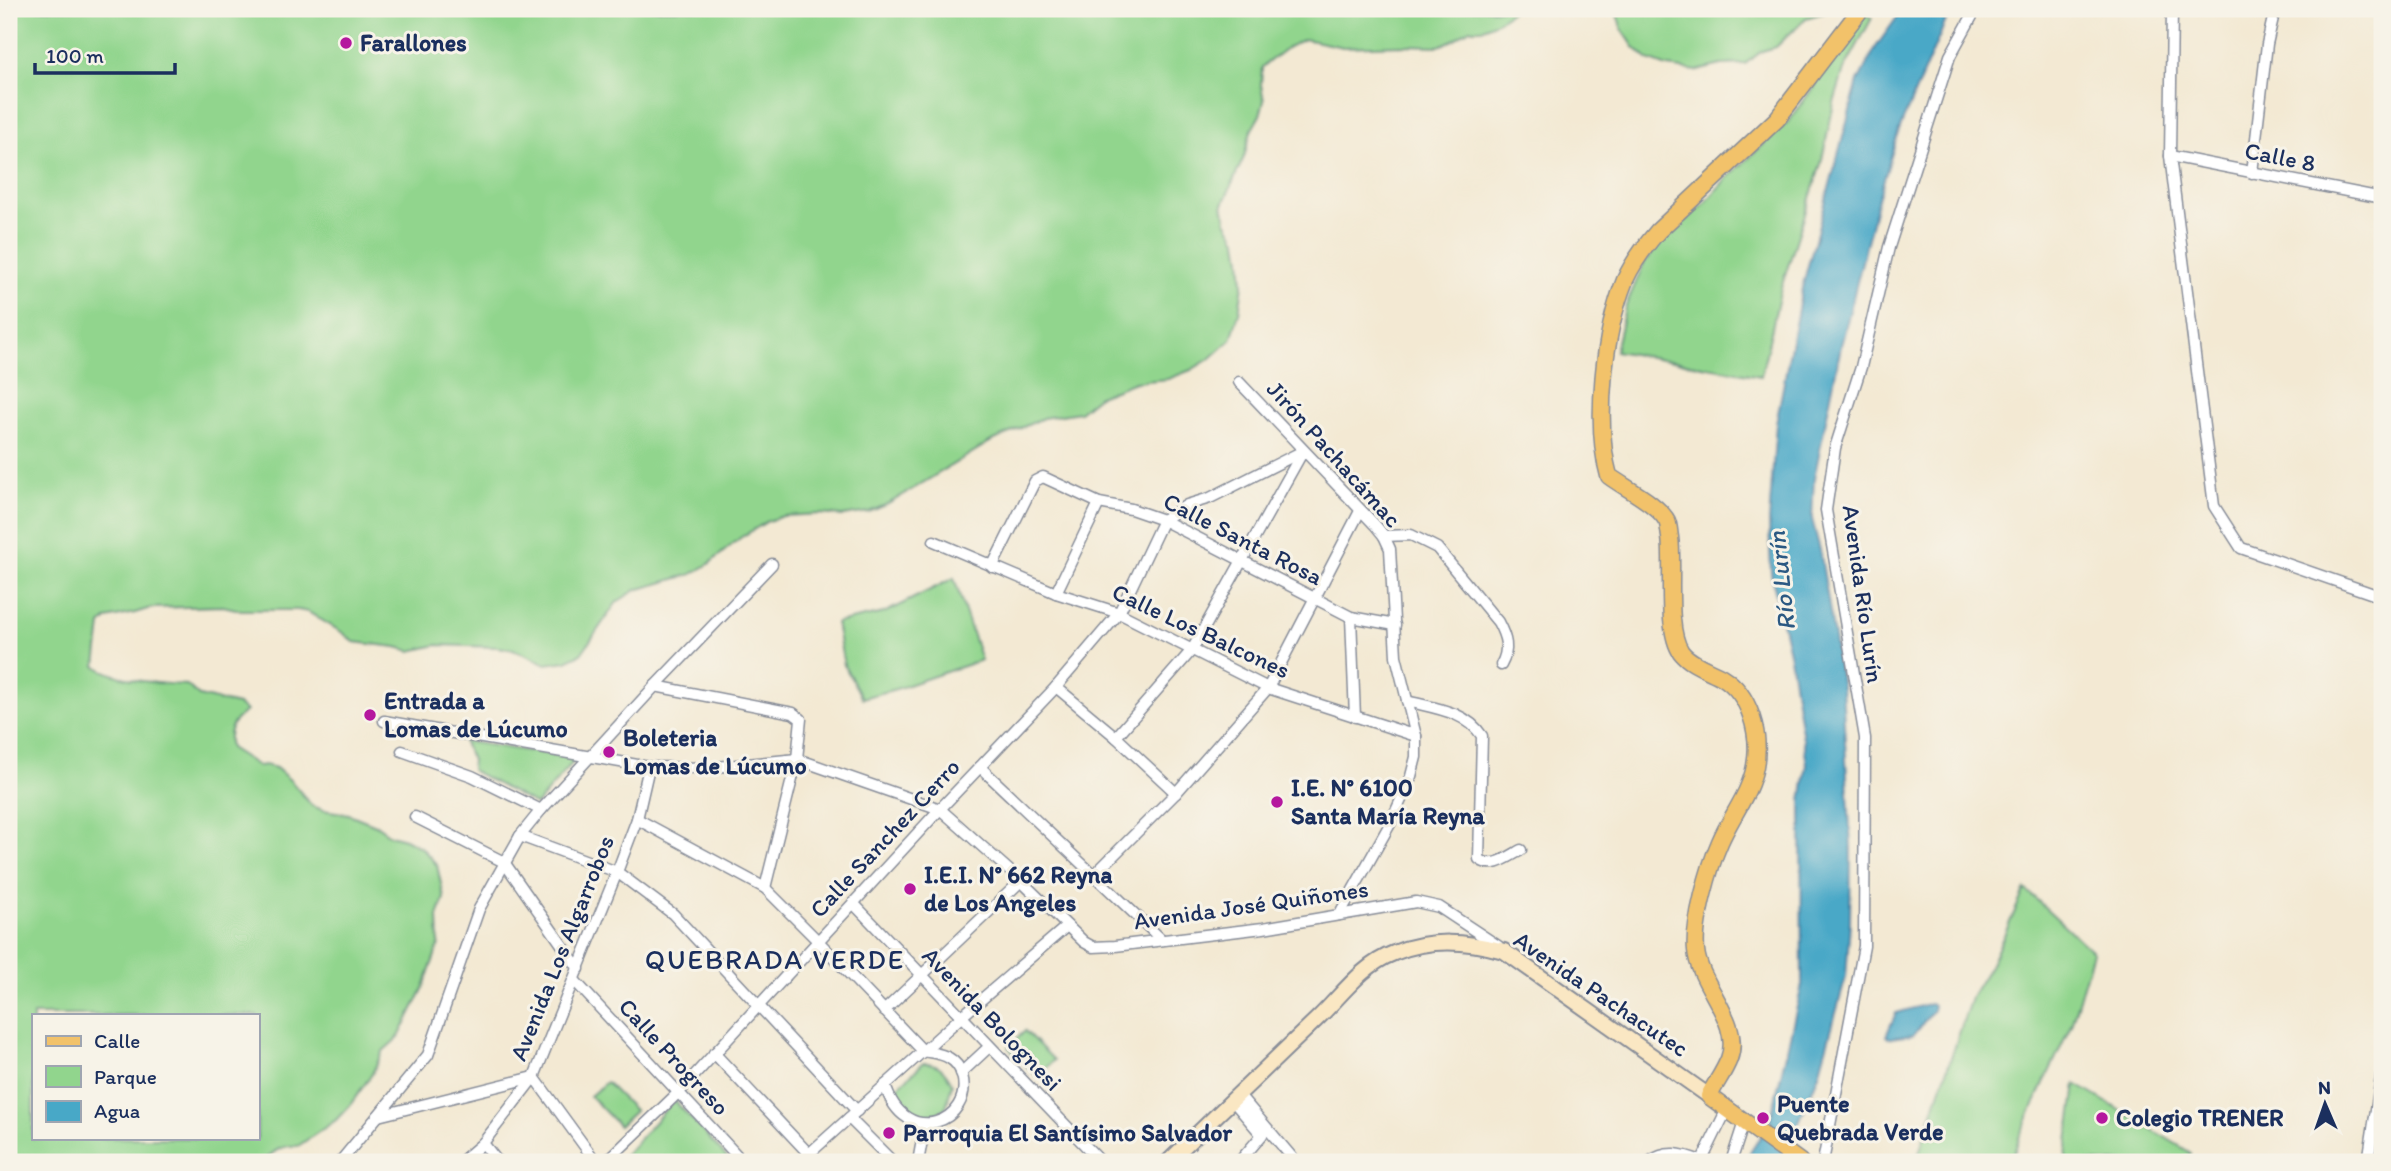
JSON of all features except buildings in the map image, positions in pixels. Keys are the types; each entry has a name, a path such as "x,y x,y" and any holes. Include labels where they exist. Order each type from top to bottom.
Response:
{"main road":[{"path":"1800,1162 1709,1096 1730,1058 1732,1039 1722,1011 1702,974 1696,951 1697,925 1719,843 1748,789 1756,764 1756,733 1738,689 1681,652 1674,630 1668,522 1657,509 1609,476 1601,433 1612,323 1626,280 1640,251 1777,119 1861,9"},
{"name":"Avenida Pachacutec","path":"1168,1162 1369,966 1394,953 1446,942 1472,942 1504,951 1709,1096"}],"street":[{"name":"Avenida Río Lurín","path":"1823,1162 1864,946 1865,738 1826,510 1835,448 1861,367 1889,247 1950,56 1976,9"},
{"path":"2172,9 2170,156 2214,506 2241,548 2382,597"},
{"path":"2252,173 2267,44 2275,9"},
{"name":"Calle 8","path":"2170,156 2382,198"},
{"name":"Jirón Pachacámac","path":"1239,382 1384,536 1390,549 1396,656 1416,736 1416,757 1410,780 1390,824 1339,915"},
{"path":"1164,520 1187,505 1210,498 1303,451"},
{"path":"1116,737 1192,650 1303,451"},
{"name":"Calle Santa Rosa","path":"992,567 1035,481 1043,477 1099,503 1131,509 1164,520 1351,617 1395,625"},
{"path":"1056,593 1099,503"},
{"path":"1094,875 1176,793 1268,688 1360,511"},
{"name":"Calle Sanchez Cerro","path":"607,1162 679,1092 1056,687 1119,613 1164,520"},
{"path":"1384,536 1411,534 1437,548 1505,635 1507,649 1501,665"},
{"name":"Calle Los Balcones","path":"934,541 1056,593 1119,613 1268,688 1416,736"},
{"path":"340,1162 433,1047 479,909 520,836 655,686 772,564"},
{"path":"1351,617 1355,717"},
{"path":"655,686 793,713 801,719 797,760 765,888"},
{"path":"1056,687 1116,737 1176,793"},
{"path":"1407,701 1458,714 1476,726 1482,736 1479,859 1489,864 1502,861 1521,850"},
{"name":"Avenida José Quiñones","path":"384,721 649,768 706,768 797,760 940,809 1084,942 1093,947 1263,928 1416,902 1429,904 1450,914 1504,951"},
{"path":"402,751 472,776 541,810"},
{"path":"981,766 1162,940"},
{"name":"Avenida Los Algarrobos","path":"461,1162 482,1143 534,1077 637,819 649,768"},
{"path":"415,817 503,862 579,969"},
{"path":"637,819 765,888 923,1051 948,1057 956,1062 964,1085 957,1108 937,1122 925,1124 902,1116 893,1106 885,1085"},
{"path":"520,836 617,872 673,914 758,1005 893,1162"},
{"path":"884,1011 1021,881"},
{"name":"Avenida Bolognesi","path":"853,903 1101,1162"},
{"path":"800,1162 1067,926"},
{"name":"Calle Progreso","path":"574,980 743,1162"},
{"path":"961,1073 989,1047"},
{"path":"714,1053 809,1154"},
{"path":"2368,1162 2382,1070"},
{"path":"378,1116 534,1077 596,1162"},
{"path":"1236,1098 1262,1135 1239,1162"},
{"path":"1236,1098 1296,1162"},
{"path":"1649,1162 1673,1153 1701,1162 1727,1110"},
{"path":"918,1162 925,1124"},
{"path":"1731,1162 1748,1125"},
{"path":"482,1143 498,1162"}],"green space":[{"path":"9,9 1514,9 1499,21 1482,29 1470,29 1439,46 1343,47 1304,39 1288,47 1262,67 1264,101 1251,131 1244,157 1223,204 1226,221 1238,241 1241,260 1243,284 1239,313 1231,340 1211,358 1168,379 1135,382 1099,396 1079,412 1043,418 990,442 888,504 869,512 843,516 783,516 768,521 692,574 636,590 617,602 581,654 566,661 546,664 513,649 497,647 437,645 411,651 354,642 308,612 298,610 240,610 223,606 151,608 107,619 101,625 96,666 128,678 187,685 199,696 238,705 246,711 231,727 230,748 258,766 276,768 312,806 349,814 376,825 390,835 422,848 437,865 444,898 438,917 439,944 423,989 399,1037 383,1051 372,1074 336,1120 298,1146 282,1148 262,1162 9,1162"},
{"path":"1615,9 1828,9 1806,18 1776,47 1762,51 1745,64 1721,65 1697,71 1667,67 1648,60 1634,47 1622,29"},
{"path":"1865,14 1872,18 1844,70 1821,164 1781,288 1761,376 1615,351 1625,308 1644,263 1671,231 1704,204 1727,178 1790,120"},
{"path":"954,578 981,660 862,698 844,665 836,623 884,613"},
{"path":"463,741 573,758 574,761 536,805 471,770 472,760"},
{"path":"2025,889 2093,952 2071,1025 2020,1135 2011,1162 1916,1162 1972,995 1991,964"},
{"path":"1025,1031 1054,1060 1037,1077 1008,1047"},
{"path":"923,1063 941,1068 952,1084 946,1107 936,1114 916,1118 898,1106 894,1091"},
{"path":"606,1082 635,1111 619,1126 590,1096"},
{"name":"Colegio TRENER","path":"2076,1084 2191,1153 2190,1162 2065,1162"},
{"path":"674,1100 731,1162 619,1162"}],"water":[{"name":"Río Lurín","path":"1903,9 1951,9 1899,130 1877,202 1841,346 1814,479 1812,519 1820,550 1842,687 1851,848 1846,977 1819,1074 1796,1129 1788,1162 1744,1162 1770,1122 1802,985 1801,800 1807,764 1790,657 1771,573 1769,521 1776,424 1802,288 1858,81 1876,47"},
{"path":"1931,1003 1934,1005 1933,1010 1913,1035 1890,1038 1886,1036 1896,1013"}],"place":[{"name":"Farallones","path":"346,43"},
{"name":"Entrada a Lomas de Lúcumo","path":"370,715"},
{"name":"Boleteria Lomas de Lúcumo","path":"609,752"},
{"name":"I.E. N° 6100 Santa María Reyna","path":"1277,802"},
{"name":"I.E.I. N° 662 Reyna de Los Angeles","path":"910,889"},
{"name":"Puente Quebrada Verde","path":"1763,1118"},
{"name":"Colegio TRENER","path":"2102,1118"},
{"name":"Parroquia El Santísimo Salvador","path":"889,1133"}],"district":[{"name":"QUEBRADA VERDE","path":"775,959"}]}
